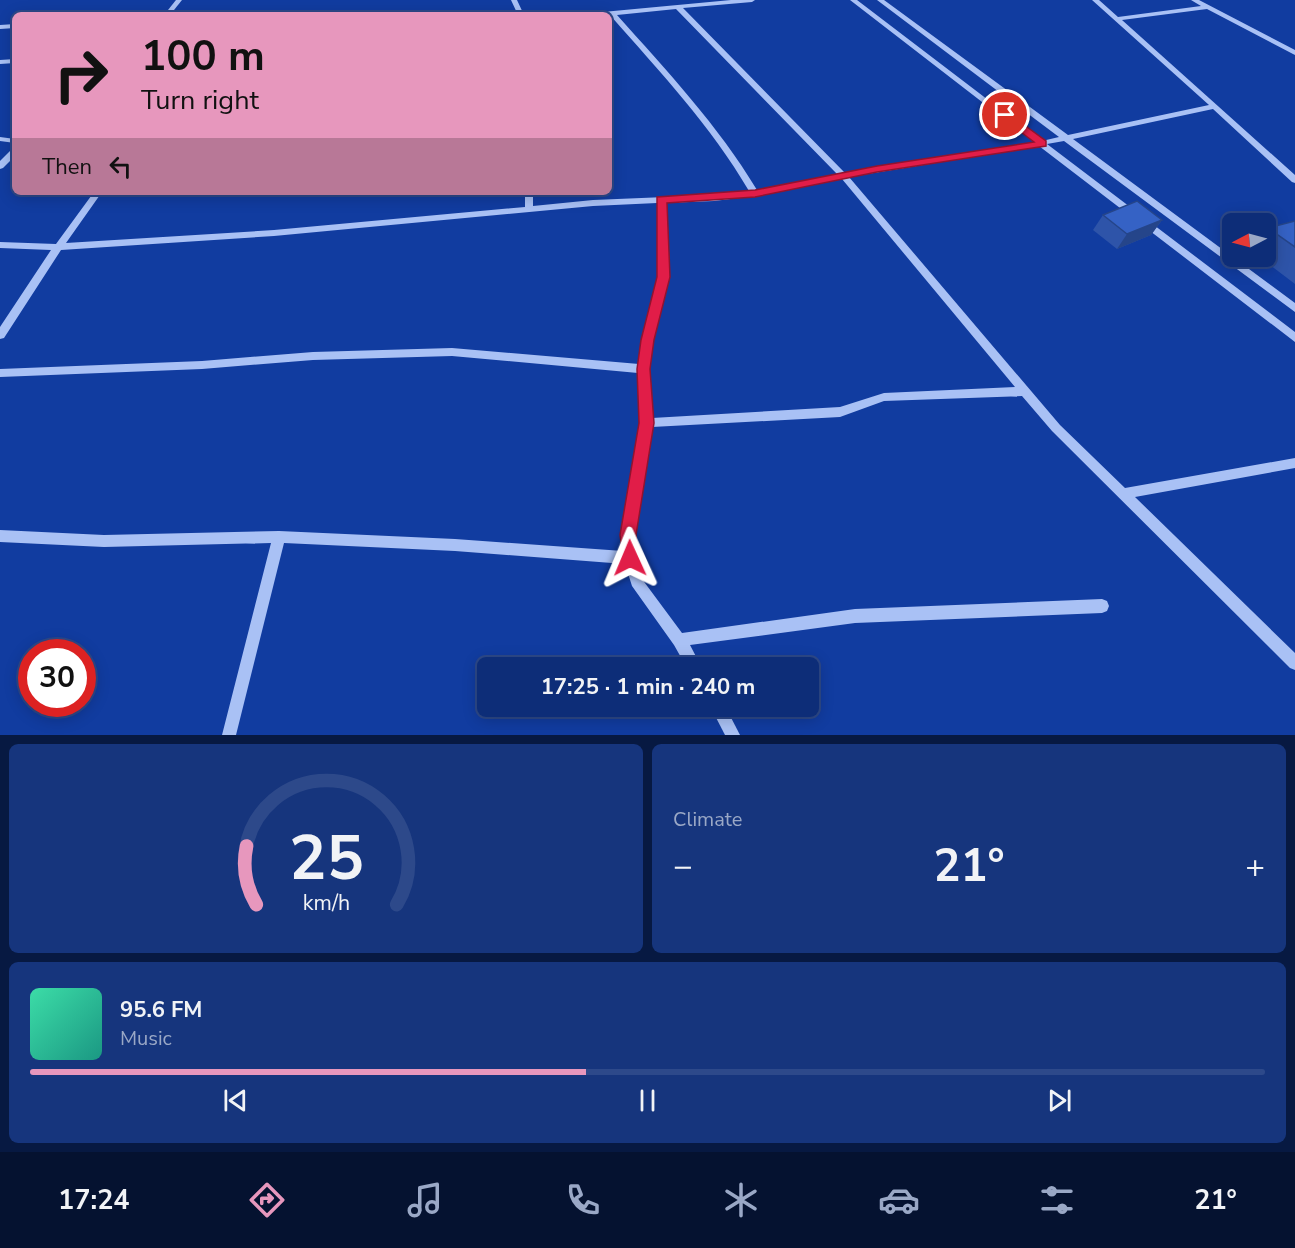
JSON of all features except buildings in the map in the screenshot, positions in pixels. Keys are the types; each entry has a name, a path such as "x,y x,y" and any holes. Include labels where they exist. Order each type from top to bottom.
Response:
{"street":[{"path":"169,12 179,0"},
{"path":"612,13 752,0"},
{"path":"853,0 1295,338"},
{"path":"880,0 1295,308"},
{"path":"1095,0 1295,180"},
{"path":"1194,0 1295,53"},
{"path":"677,6 843,175 1056,428 1295,663"},
{"path":"1117,19 1209,8"},
{"path":"612,13 693,105 755,193"},
{"path":"0,245 58,247 274,233 530,208 755,193 843,175 1043,144 1215,106"},
{"path":"0,166 12,154"},
{"path":"0,335 58,247 96,195"},
{"path":"529,195 530,208"},
{"path":"661,200 663,277 648,340 644,369 647,423 628,535 630,558 637,582 689,657"},
{"path":"0,374 202,365 313,356 452,351 644,369"},
{"path":"647,423 840,412 884,397 1025,391"},
{"path":"1124,494 1295,463"},
{"path":"0,536 104,541 279,537 455,545 630,558"},
{"path":"229,735 279,537"},
{"path":"679,640 855,616 1102,606"},
{"path":"723,717 733,735"}],"route":[{"path":"630,558 628,535 647,423 644,369 648,340 663,277 661,200 714,198 755,193 877,169 1043,144 1005,115"}]}
